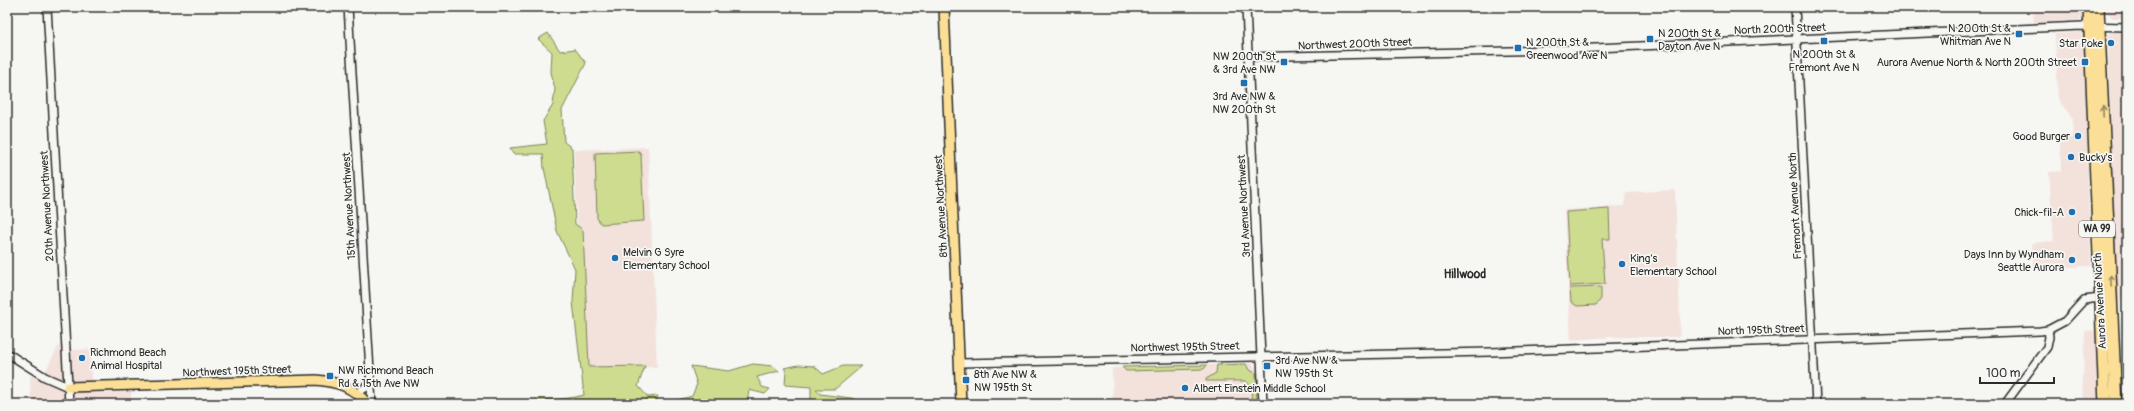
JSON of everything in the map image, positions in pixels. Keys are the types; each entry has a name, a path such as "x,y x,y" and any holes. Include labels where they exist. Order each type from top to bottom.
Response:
{"highway":[{"name":"Aurora Avenue North","path":"2089,7 2094,26 2106,178 2116,404"},
{"name":"Aurora Avenue North","path":"2098,7 2094,26 2092,128 2105,404"}],"main road":[{"name":"8th Avenue Northwest","path":"944,7 961,404"},
{"path":"2092,128 2097,137 2100,171 2106,178"},
{"path":"2094,178 2101,183 2102,217 2108,231"},
{"path":"2100,298 2106,302 2109,350 2114,355"},
{"name":"Northwest 195th Street","path":"68,387 316,380 336,382 357,393"},
{"path":"357,393 368,404"}],"street":[{"name":"20th Avenue Northwest","path":"47,7 69,404"},
{"name":"15th Avenue Northwest","path":"348,7 372,404"},
{"name":"3rd Avenue Northwest","path":"1246,7 1263,404"},
{"name":"Fremont Avenue North","path":"1795,7 1816,404"},
{"name":"North 200th Street","path":"2094,26 2127,23"},
{"name":"North 200th Street","path":"1462,52 2094,26 2127,27"},
{"name":"Northwest 200th Street","path":"1248,57 1462,52"},
{"name":"North 195th Street","path":"1410,353 1490,352 2048,330 2065,321 2084,300 2100,298"},
{"path":"2005,404 2047,347 2049,336 2048,330"},
{"path":"7,353 45,377 68,387"},
{"name":"Northwest 195th Street","path":"960,363 1262,358 1410,353"},
{"path":"357,393 368,384 370,377"}],"shaded area":[{"path":"2033,7 2085,7 2085,12 2083,17 2079,20 2034,23"},
{"path":"2106,7 2127,7 2127,18 2113,18 2106,11"},
{"path":"2127,31 2127,291 2118,303 2116,301 2108,35 2114,32"},
{"path":"2086,32 2088,190 2091,266 2034,269 2032,243 2054,241 2049,172 2061,171 2060,139 2072,137 2073,119 2058,99 2055,34"},
{"name":"Melvin G Syre Elementary School","path":"648,147 657,367 583,369 574,150"},
{"name":"King's Elementary School","path":"1675,190 1680,319 1679,337 1610,337 1571,340 1564,210 1624,206 1626,193"},
{"path":"2098,330 2100,404 2082,404 2085,331"},
{"path":"62,340 72,350 90,349 93,393 131,392 131,404 31,404 30,377 46,370"},
{"name":"Albert Einstein Middle School","path":"1252,363 1257,371 1258,404 1113,404 1112,368"}],"green space":[{"path":"548,33 560,51 575,49 586,63 562,110 564,142 572,148 575,224 583,230 589,367 645,366 638,386 648,397 658,396 656,402 653,404 515,404 584,395 573,302 575,269 557,231 544,168 543,154 513,154 510,148 547,144 543,121 553,105 555,89 551,72 552,52 538,39"},
{"path":"639,151 641,155 644,221 601,224 597,218 595,153"},
{"path":"1609,209 1610,239 1602,239 1605,284 1570,286 1566,212"},
{"path":"1601,287 1601,299 1596,305 1577,306 1571,302 1570,288"},
{"path":"753,364 773,366 779,371 757,377 762,387 770,389 765,394 749,390 747,404 729,404 730,402 717,404 674,404 674,401 692,396 697,384 691,366 729,371"},
{"path":"1246,364 1249,370 1256,373 1257,404 1250,404 1250,386 1246,381 1206,381 1206,379 1216,373 1217,365"},
{"path":"799,365 814,366 823,374 843,366 862,366 835,389 816,389 820,394 851,398 869,404 777,404 783,399 811,400 811,387 785,385 786,371 784,368"},
{"path":"1207,365 1204,369 1126,371 1122,367"}],"place":[{"name":"N 200th St & Whitman Ave N","path":"2019,34"},
{"name":"N 200th St & Dayton Ave N","path":"1650,39"},
{"name":"N 200th St & Fremont Ave N","path":"1824,41"},
{"name":"Star Poke","path":"2111,43"},
{"name":"N 200th St & Greenwood Ave N","path":"1518,48"},
{"name":"NW 200th St & 3rd Ave NW","path":"1284,62"},
{"name":"Aurora Avenue North & North 200th Street","path":"2085,62"},
{"name":"3rd Ave NW & NW 200th St","path":"1244,83"},
{"name":"Good Burger","path":"2078,136"},
{"name":"Bucky's","path":"2071,157"},
{"name":"Chick-fil-A","path":"2072,212"},
{"name":"Melvin G Syre Elementary School","path":"615,258"},
{"name":"Days Inn by Wyndham Seattle Aurora","path":"2072,260"},
{"name":"King's Elementary School","path":"1622,264"},
{"name":"Richmond Beach Animal Hospital","path":"82,358"},
{"name":"3rd Ave NW & NW 195th St","path":"1267,366"},
{"name":"NW Richmond Beach Rd & 15th Ave NW","path":"330,376"},
{"name":"8th Ave NW & NW 195th St","path":"966,380"},
{"name":"Albert Einstein Middle School","path":"1185,388"}],"district":[{"name":"Hillwood","path":"1465,274"}]}
